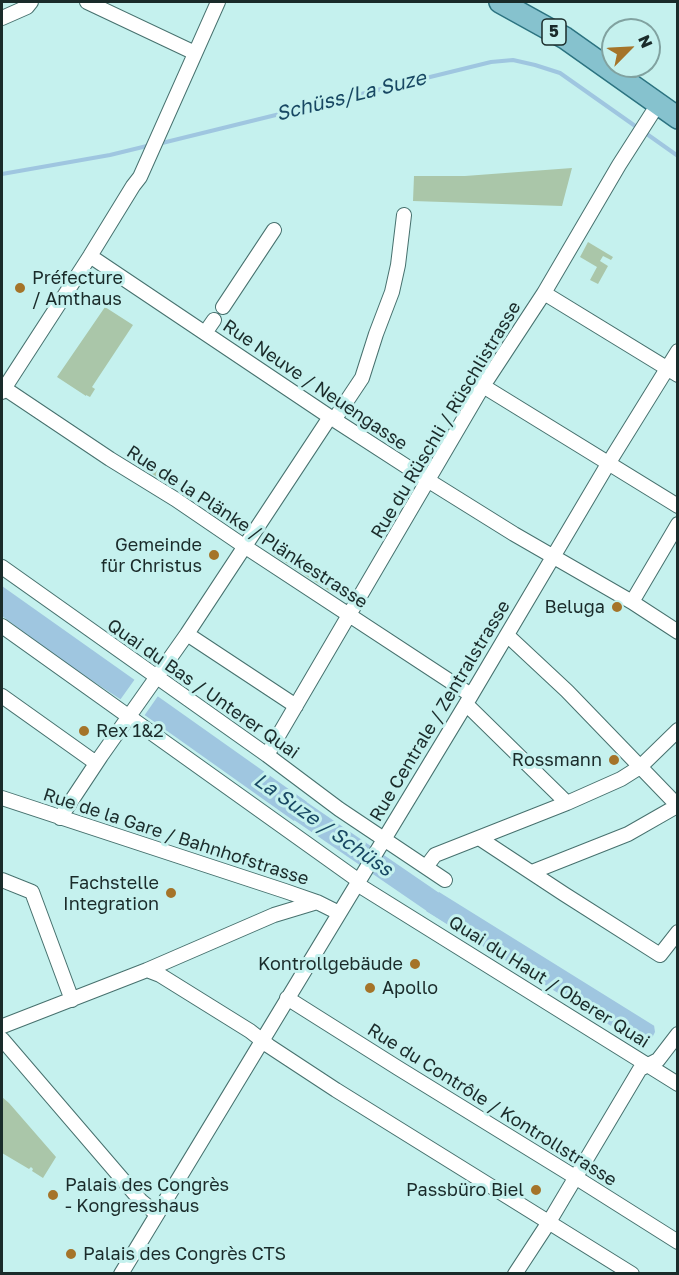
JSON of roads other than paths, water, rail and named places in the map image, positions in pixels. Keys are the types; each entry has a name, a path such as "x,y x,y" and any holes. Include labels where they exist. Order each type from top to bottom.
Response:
{"main road":[{"name":"5","path":"500,2 565,38 678,118"}],"street":[{"path":"2,18 27,7 31,2"},
{"path":"87,2 195,53"},
{"path":"2,390 140,177 218,2"},
{"name":"Rue du Rüschli / Rüschlistrasse","path":"267,755 483,386 544,293 658,104"},
{"path":"60,818 187,634 244,546 362,378 392,292 404,215"},
{"path":"223,307 274,230"},
{"name":"Rue Neuve / Neuengasse","path":"90,256 332,419 429,481 677,630"},
{"path":"544,293 672,372"},
{"path":"205,333 214,320"},
{"name":"Rue Centrale / Zentralstrasse","path":"121,1274 469,699 608,464 672,372 678,351"},
{"path":"483,386 678,506"},
{"name":"Rue de la Plänke / Plänkestrasse","path":"2,390 175,499 469,699 567,803"},
{"path":"632,602 678,524"},
{"name":"Quai du Bas / Unterer Quai","path":"2,567 152,683 267,755 339,809 380,845 426,867 445,880"},
{"path":"2,626 132,713 360,879"},
{"path":"187,634 296,706"},
{"path":"507,635 567,691 677,806 628,834 532,872"},
{"path":"2,696 96,763"},
{"path":"426,867 435,855 621,779 640,767 678,730"},
{"name":"Rue de la Gare / Bahnhofstrasse","path":"2,798 317,902 339,913"},
{"path":"479,838 660,955 678,932"},
{"name":"Quai du Haut / Oberer Quai","path":"360,879 401,912 653,1062 678,1083"},
{"path":"2,880 32,892 72,1000"},
{"path":"157,1214 141,1201 2,1032 274,915 317,902"},
{"path":"147,970 250,1031 336,1090 632,1274"},
{"name":"Rue du Contrôle / Kontrollstrasse","path":"287,998 678,1242"},
{"path":"515,1274 549,1222 640,1068 653,1062 677,1035"}],"water":[{"path":"2,586 307,802 294,821 146,716 68,665 2,616"},
{"path":"439,892 677,1040 677,1067 426,911"}],"waterway":[{"name":"Schüss/La Suze","path":"158,144 491,62 513,60 560,73 638,128"},
{"name":"Schüss/La Suze","path":"644,132 678,156"},
{"name":"Schüss/La Suze","path":"2,174 110,155 151,145"},
{"name":"La Suze / Schüss","path":"277,795 458,918"}],"place":[{"name":"Préfecture / Amthaus","path":"20,288"},
{"name":"Gemeinde für Christus","path":"214,555"},
{"name":"Beluga","path":"617,607"},
{"name":"Rex 1&2","path":"84,731"},
{"name":"Rossmann","path":"614,760"},
{"name":"Fachstelle Integration","path":"171,893"},
{"name":"Kontrollgebäude","path":"415,964"},
{"name":"Apollo","path":"370,988"},
{"name":"Passbüro Biel","path":"536,1190"},
{"name":"Palais des Congrès - Kongresshaus","path":"53,1195"},
{"name":"Palais des Congrès CTS","path":"71,1254"}]}
